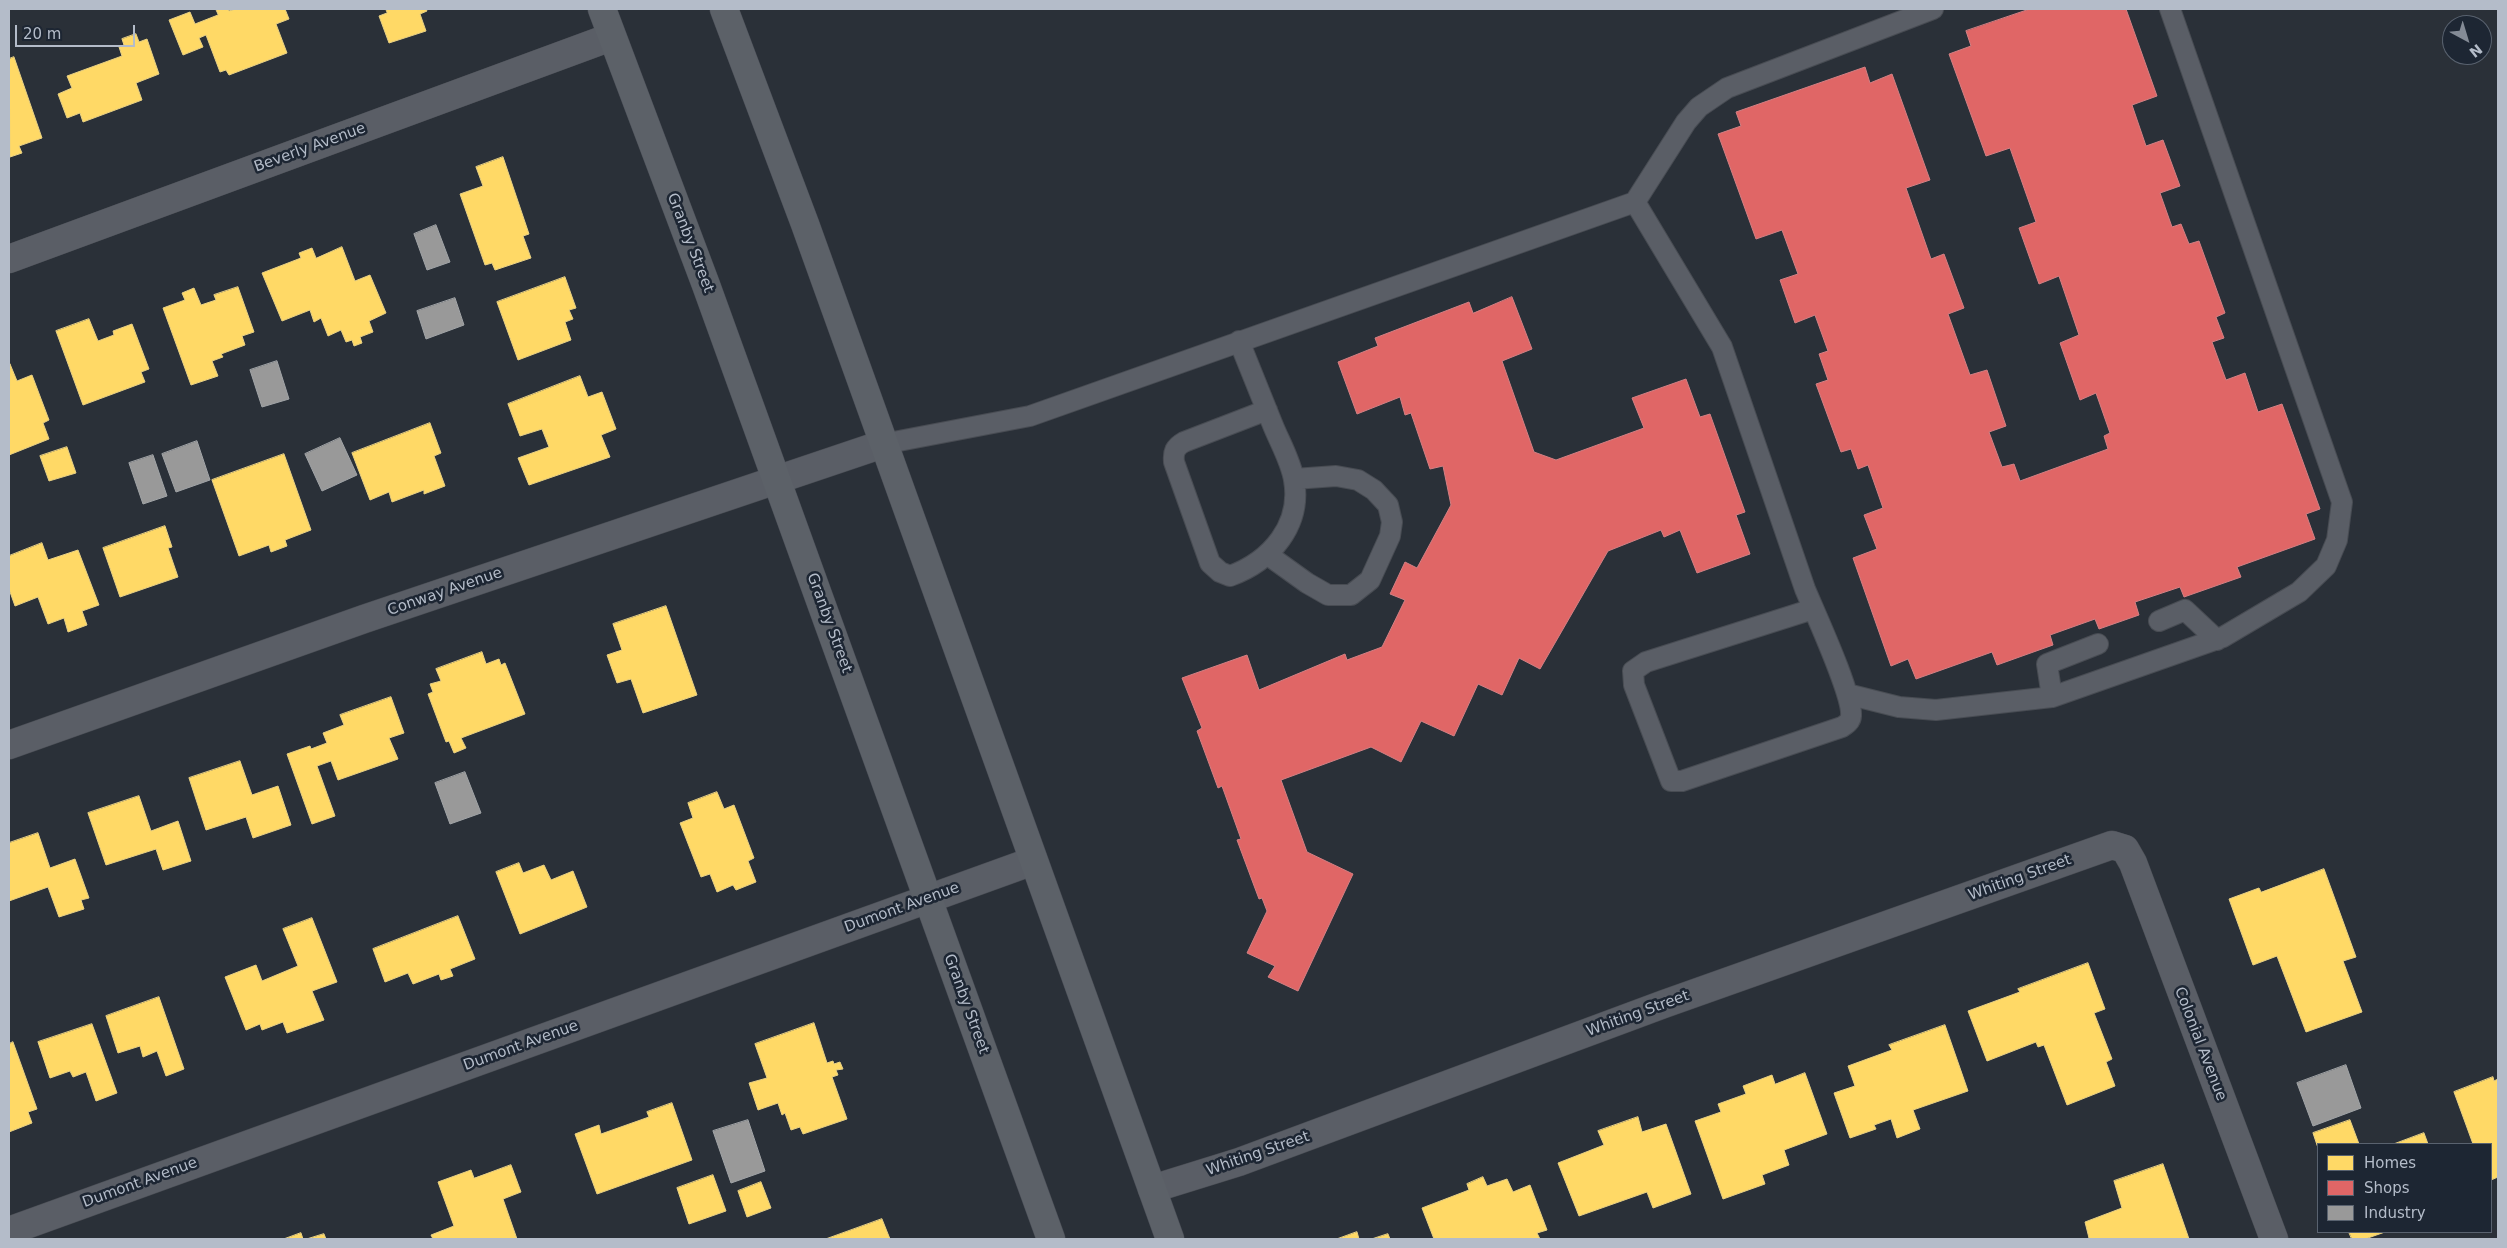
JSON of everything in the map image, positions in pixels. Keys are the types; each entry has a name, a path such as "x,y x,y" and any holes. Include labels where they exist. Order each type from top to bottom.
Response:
{"main road":[{"name":"Granby Street","path":"602,9 706,284 1051,1239"},
{"path":"724,9 805,224 1170,1239"}],"street":[{"name":"Beverly Avenue","path":"9,259 611,37"},
{"name":"Conway Avenue","path":"9,745 364,619 883,444"},
{"name":"Whiting Street","path":"1152,1189 1239,1162 1664,1004 2112,845 2125,849"},
{"name":"Colonial Avenue","path":"2125,849 2274,1239"},
{"name":"Dumont Avenue","path":"9,1231 1033,861"}],"lane":[{"path":"883,444 1030,416 1635,202 1686,122 1700,107 1727,88 1933,9"},
{"path":"1847,694 1899,707 1936,710 2052,697 2217,640 2299,592 2326,566 2337,540 2342,502 2170,9"},
{"path":"1635,202 1722,347 1813,609 1847,694 1851,716 1848,724 1842,727 1682,781 1671,781 1634,685 1633,671 1646,662 1813,609"},
{"path":"1240,341 1267,410 1294,479 1296,505 1288,530 1268,555 1243,571 1230,576 1220,572 1210,563 1174,462 1174,454 1177,446 1184,442 1267,410"},
{"path":"1268,555 1328,595 1351,595 1370,580 1390,536 1392,522 1388,505 1374,490 1358,480 1336,476 1294,479"},
{"path":"2159,620 2186,610 2217,640"},
{"path":"2052,697 2047,664 2098,644"}],"building: Homes":[{"path":"216,9 228,9 229,11 236,9 285,9 289,19 276,24 287,53 229,75 226,70 220,72 206,35 199,38 203,47 183,55 169,20 190,12 195,24 218,15"},
{"path":"386,9 426,9 427,11 420,14 426,31 389,43 379,16 387,13"},
{"path":"136,34 139,42 147,39 159,74 136,83 142,100 83,122 80,113 67,118 58,94 72,88 67,76 122,56 119,47 124,45 122,39"},
{"path":"14,57 42,138 19,146 22,153 10,157 9,59"},
{"path":"503,157 529,234 523,236 531,258 495,270 492,263 485,265 460,194 483,186 476,167"},
{"path":"342,247 355,281 370,275 386,313 369,321 373,332 360,337 362,343 354,346 352,340 346,342 341,330 328,336 321,318 314,322 310,310 282,321 262,273 301,258 299,253 312,248 316,258"},
{"path":"565,277 576,308 569,310 573,319 565,322 571,340 518,360 497,302"},
{"path":"238,287 254,332 242,336 245,345 221,354 223,357 212,361 218,376 191,385 163,308 185,300 182,293 194,288 201,305 216,300 214,295"},
{"path":"89,319 98,341 114,335 113,331 132,324 149,369 141,372 145,382 83,405 56,331"},
{"path":"10,364 17,381 32,375 49,420 43,423 49,439 9,455"},
{"path":"580,376 588,397 602,392 616,429 601,435 610,457 529,485 518,458 549,447 542,429 520,436 508,404"},
{"path":"430,423 441,453 434,456 445,486 424,494 424,490 392,502 389,492 370,500 352,453"},
{"path":"67,447 76,473 49,481 40,456"},
{"path":"284,454 311,530 285,540 287,546 271,552 269,545 239,556 212,480"},
{"path":"165,526 172,547 168,548 178,577 120,597 103,548"},
{"path":"42,543 48,560 78,550 99,605 82,611 87,625 68,632 64,618 48,624 38,597 15,606 9,589 9,556"},
{"path":"666,606 697,695 643,713 631,679 617,683 607,655 622,650 613,624"},
{"path":"482,652 486,664 499,659 501,665 505,663 525,714 461,738 466,748 454,753 449,741 446,742 428,694 433,692 430,684 441,681 436,669"},
{"path":"391,697 404,733 389,738 398,759 338,780 331,761 317,766 335,816 312,824 287,754 310,746 311,749 327,743 323,733 344,725 340,715"},
{"path":"240,761 252,795 278,786 291,825 253,838 246,817 206,830 189,778"},
{"path":"717,792 724,809 734,805 754,858 748,861 756,882 736,890 733,885 717,892 710,874 701,877 680,823 693,818 688,803"},
{"path":"139,796 151,831 178,821 191,861 163,870 156,849 106,865 88,813"},
{"path":"38,833 50,868 75,859 89,898 81,900 84,909 59,917 48,887 9,901 9,843"},
{"path":"519,863 523,873 544,865 551,880 573,871 587,907 520,934 496,872"},
{"path":"2324,869 2356,957 2343,961 2362,1012 2306,1032 2277,956 2253,965 2229,899 2259,888 2261,892"},
{"path":"458,916 475,959 450,969 453,976 441,980 439,974 413,984 408,973 385,982 373,949"},
{"path":"312,918 337,982 312,991 324,1020 287,1033 283,1022 262,1030 260,1024 246,1030 225,977 256,965 262,981 298,966 283,929"},
{"path":"2088,963 2105,1009 2094,1013 2112,1059 2106,1062 2115,1086 2067,1105 2044,1045 2038,1047 2036,1042 1987,1061 1968,1011 2020,992 2018,989"},
{"path":"159,997 184,1069 166,1076 157,1051 143,1057 140,1046 118,1053 106,1016"},
{"path":"814,1023 827,1063 833,1061 834,1064 840,1062 843,1069 836,1070 838,1075 832,1077 847,1119 803,1134 800,1127 791,1130 785,1113 782,1115 778,1103 758,1110 749,1083 767,1078 755,1044"},
{"path":"92,1024 117,1093 96,1101 86,1072 73,1077 70,1071 50,1078 38,1042"},
{"path":"1945,1025 1968,1091 1913,1110 1920,1129 1897,1138 1891,1119 1874,1125 1876,1129 1850,1138 1834,1093 1855,1086 1848,1066 1892,1050 1889,1045"},
{"path":"13,1042 37,1109 28,1112 32,1123 9,1132 9,1044"},
{"path":"1805,1073 1827,1134 1784,1150 1789,1165 1762,1175 1765,1184 1723,1199 1695,1121 1721,1112 1718,1104 1746,1094 1743,1086 1772,1075 1775,1084"},
{"path":"2493,1077 2494,1081 2498,1079 2498,1177 2492,1180 2492,1143 2473,1143 2454,1092"},
{"path":"672,1103 692,1160 597,1194 575,1134 599,1125 601,1134 649,1117 647,1112"},
{"path":"1638,1117 1642,1132 1666,1124 1691,1194 1653,1208 1647,1192 1579,1216 1558,1163 1604,1145 1598,1131"},
{"path":"2350,1120 2359,1143 2317,1143 2317,1145 2313,1133"},
{"path":"2424,1133 2428,1143 2397,1143"},
{"path":"2163,1164 2189,1239 2087,1239 2089,1238 2085,1222 2122,1208 2114,1181"},
{"path":"511,1165 521,1192 503,1199 517,1239 433,1239 431,1235 454,1226 438,1182 471,1170 474,1178"},
{"path":"713,1175 726,1211 689,1224 677,1188"},
{"path":"1483,1177 1487,1186 1507,1179 1513,1192 1530,1185 1547,1230 1537,1233 1540,1239 1434,1239 1422,1208 1469,1190 1467,1184"},
{"path":"761,1182 771,1208 747,1217 738,1191"},
{"path":"882,1219 890,1239 826,1239"},
{"path":"1357,1232 1359,1239 1337,1239"},
{"path":"301,1233 303,1239 284,1239"},
{"path":"2349,1233 2382,1233 2365,1239 2352,1239"},
{"path":"324,1234 326,1239 307,1239"},
{"path":"1388,1234 1390,1239 1372,1239"}],"building: Shops":[{"path":"2030,9 2126,9 2157,96 2132,105 2146,146 2163,140 2180,186 2160,193 2172,227 2181,224 2189,244 2199,241 2225,313 2216,317 2224,338 2212,342 2226,380 2245,373 2258,412 2282,404 2320,509 2306,514 2315,539 2237,567 2241,577 2184,597 2180,587 2135,602 2139,615 2099,629 2095,619 2050,635 2053,645 1997,665 1992,652 1916,679 1908,659 1891,666 1853,558 1877,549 1864,515 1883,508 1868,465 1858,469 1851,449 1841,452 1816,384 1828,380 1819,354 1828,351 1815,315 1795,323 1780,280 1798,274 1782,230 1756,239 1718,134 1741,126 1736,112 1865,67 1870,83 1892,74 1930,180 1906,188 1931,259 1944,254 1964,308 1948,314 1970,375 1987,370 2006,426 1989,432 2002,467 2014,464 2020,481 2108,449 2104,436 2110,433 2096,393 2080,400 2060,343 2079,335 2059,276 2039,284 2019,228 2036,222 2010,148 1986,156 1949,54 1971,46 1966,31"},
{"path":"1512,297 1532,349 1502,361 1534,452 1556,460 1644,428 1632,398 1686,379 1700,417 1710,414 1745,512 1736,515 1750,554 1697,573 1680,530 1664,537 1661,530 1608,551 1540,669 1519,658 1502,695 1478,684 1454,736 1421,721 1401,762 1371,747 1281,780 1307,852 1353,874 1298,991 1268,977 1275,966 1247,953 1267,911 1262,898 1259,899 1237,840 1241,839 1222,786 1218,788 1197,731 1202,728 1182,678 1247,655 1259,690 1345,654 1347,660 1382,647 1405,600 1390,594 1405,562 1417,568 1451,505 1443,466 1430,469 1411,413 1405,415 1400,397 1357,414 1338,362 1378,346 1375,338 1469,302 1473,313"}],"building: Industry":[{"path":"436,225 450,262 427,270 414,234"},
{"path":"455,298 464,325 426,339 417,311"},
{"path":"277,361 289,399 262,407 250,370"},
{"path":"340,438 357,475 322,491 305,454"},
{"path":"197,441 210,480 176,492 162,454"},
{"path":"153,455 167,496 143,504 129,463"},
{"path":"465,772 481,813 450,824 435,783"},
{"path":"2346,1065 2361,1108 2313,1126 2297,1083"},
{"path":"748,1120 765,1171 731,1183 713,1131"}]}
